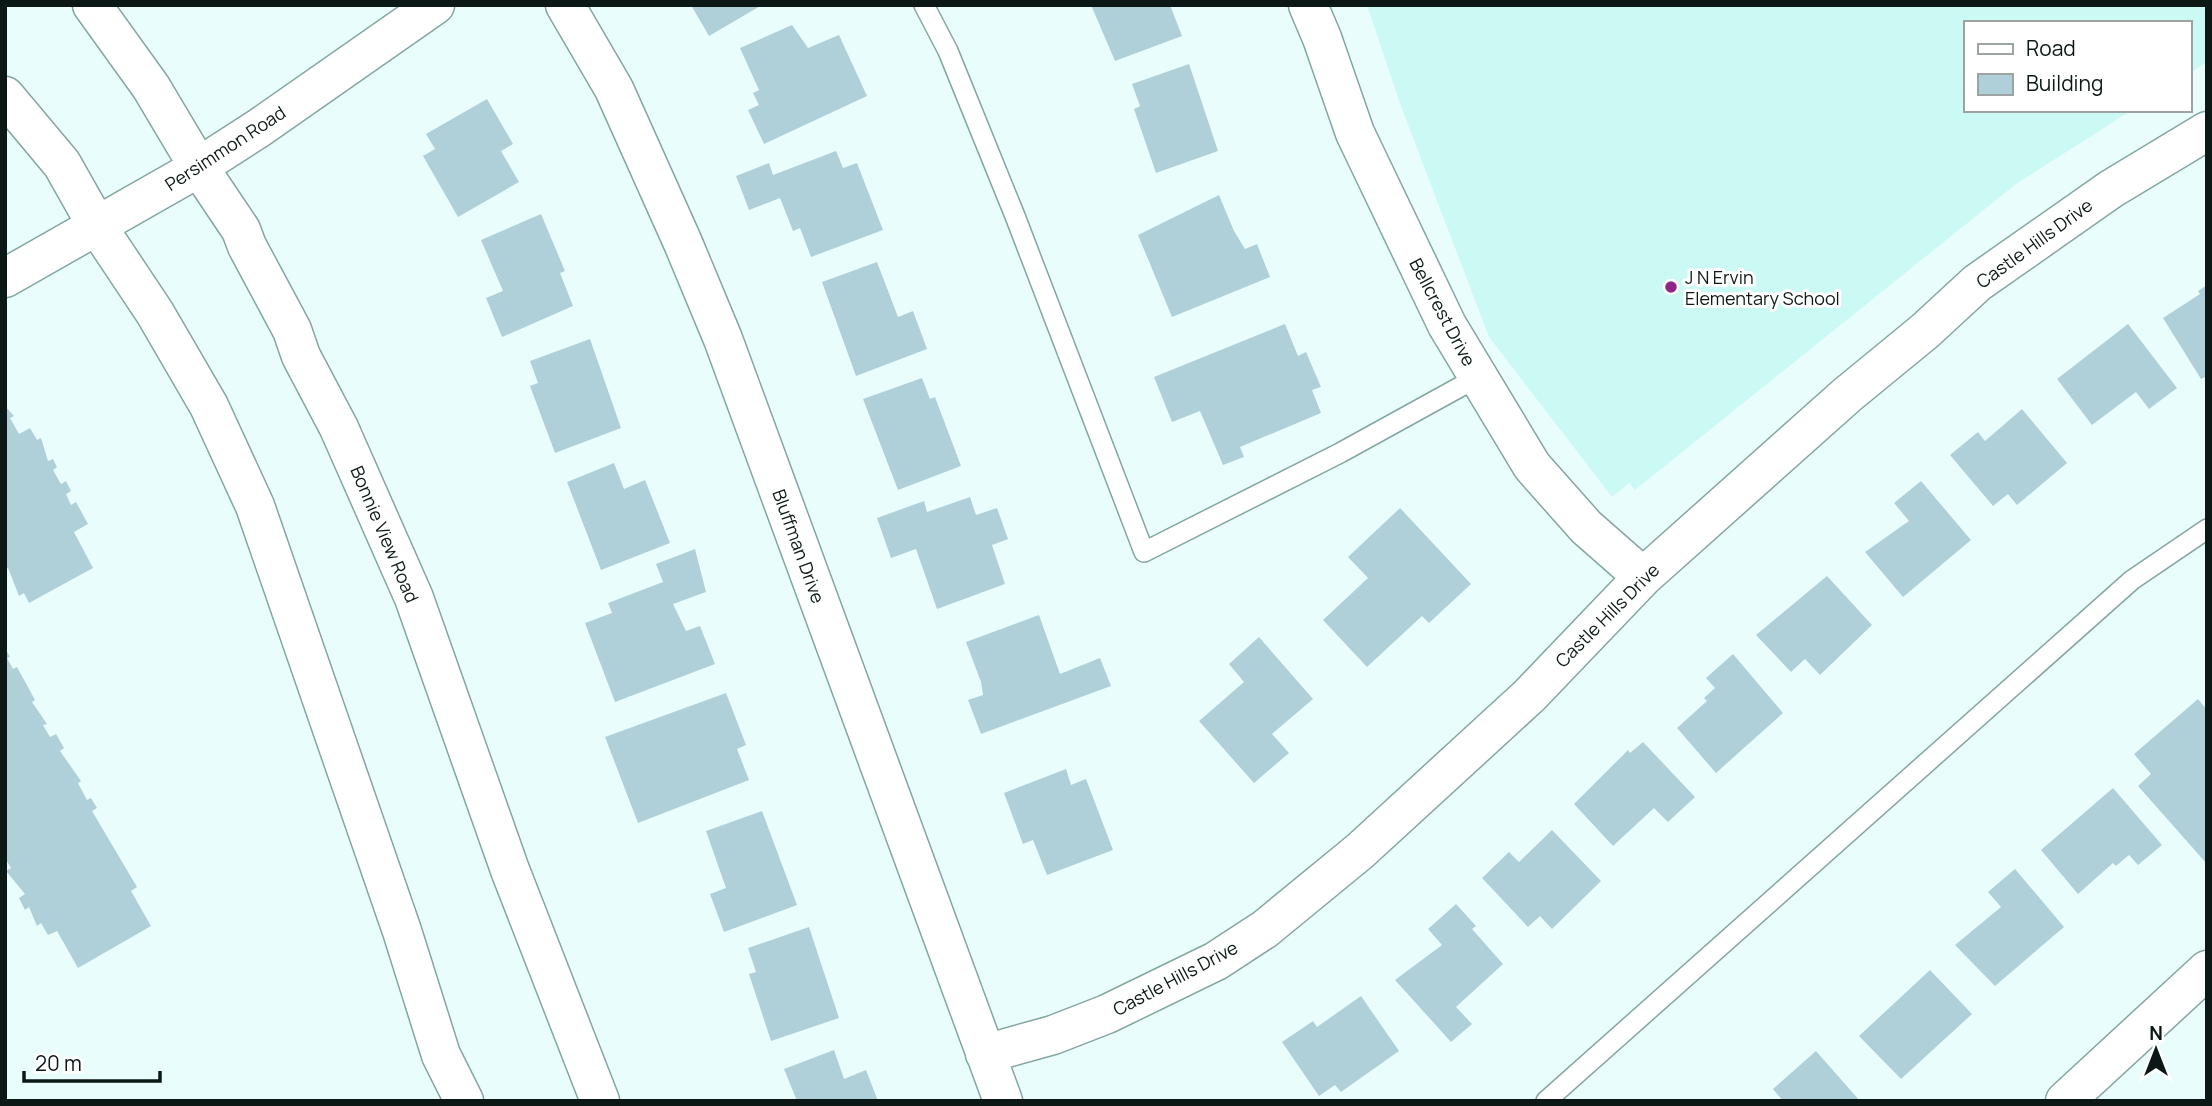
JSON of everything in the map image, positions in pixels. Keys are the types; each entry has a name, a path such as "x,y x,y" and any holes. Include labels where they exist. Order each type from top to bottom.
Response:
{"street":[{"name":"Bonnie View Road","path":"92,5 151,87 198,166 241,230 292,330 301,356 339,428 414,598 510,870 600,1101"},
{"name":"Persimmon Road","path":"5,278 186,175 259,128 435,5"},
{"name":"Bluffman Drive","path":"565,5 614,89 723,339 1003,1101"},
{"name":"Bellcrest Drive","path":"1308,5 1355,133 1447,325 1532,466 1586,527 1643,577"},
{"path":"5,96 62,164 97,226 155,313 209,405 255,506 402,931 441,1055 464,1101"},
{"name":"Castle Hills Drive","path":"985,1054 1053,1035 1107,1014 1216,961 1265,929 1360,851 1529,696 1643,577 1977,283 2111,189 2207,131"},
{"path":"2065,1101 2207,970"}],"lane":[{"path":"924,5 948,51 1015,216 1144,552 1340,453 1478,377"},
{"path":"1546,1101 2132,580 2207,529"}],"shaded area":[{"name":"J N Ervin Elementary School","path":"1367,5 2207,5 2207,62 2191,72 2191,21 1964,21 1964,112 2129,112 2016,184 1635,490 1629,483 1612,497 1489,337 1402,109"}],"building":[{"path":"691,5 762,5 709,36"},
{"path":"1091,5 1170,5 1182,36 1115,61"},
{"path":"792,25 808,48 839,35 867,96 764,144 748,110 759,105 753,93 759,90 740,48"},
{"path":"1189,64 1218,151 1156,173 1134,109 1140,106 1132,84"},
{"path":"487,99 513,144 501,151 519,182 458,217 423,156 435,149 426,134"},
{"path":"836,151 843,168 857,163 883,230 811,257 800,228 793,231 780,198 749,210 736,176 769,163 773,175"},
{"path":"1219,195 1234,231 1245,249 1257,244 1270,277 1172,317 1138,235"},
{"path":"541,214 565,271 560,273 573,306 502,337 486,298 503,291 481,240"},
{"path":"877,262 898,317 913,311 927,349 856,376 822,282"},
{"path":"2207,285 2207,376 2201,379 2163,318 2200,294 2198,291"},
{"path":"1285,324 1298,356 1306,352 1321,387 1312,390 1321,413 1240,447 1244,457 1223,465 1200,411 1172,422 1154,377"},
{"path":"2128,324 2177,388 2149,409 2136,392 2092,425 2057,379"},
{"path":"590,339 621,428 555,453 530,386 538,383 530,361"},
{"path":"922,378 930,399 935,397 961,466 898,490 863,399"},
{"path":"5,406 14,416 10,418 19,434 30,428 37,440 41,438 48,461 53,459 57,467 53,470 61,484 66,481 71,491 66,494 71,505 76,502 88,524 74,532 93,568 29,603 24,593 19,596 8,568 5,569"},
{"path":"2022,409 2067,463 2017,505 2008,494 1993,506 1950,455 1978,432 1985,441"},
{"path":"614,463 624,489 645,480 670,543 601,570 567,482"},
{"path":"1921,481 1971,540 1903,597 1865,552 1909,521 1894,503"},
{"path":"970,497 976,515 997,508 1008,539 992,545 1005,584 937,609 916,549 891,558 877,518 924,501 927,512"},
{"path":"1400,508 1471,584 1429,623 1422,616 1367,667 1323,620 1368,578 1348,557"},
{"path":"695,549 706,592 673,604 686,631 700,626 715,664 615,702 585,623 612,613 608,603 663,582 656,564"},
{"path":"1827,576 1872,625 1820,675 1805,659 1791,672 1756,635"},
{"path":"1039,615 1060,674 1100,658 1111,686 981,734 968,700 983,695 981,682 966,642"},
{"path":"1259,637 1313,699 1272,734 1289,753 1254,783 1199,721 1244,682 1229,664"},
{"path":"5,648 13,669 17,667 35,700 32,702 47,724 43,725 50,737 56,734 64,748 60,751 81,781 78,783 87,800 91,798 97,808 92,811 137,887 131,891 151,926 78,968 57,931 48,935 41,923 37,926 29,907 25,910 19,898 25,894 6,871 11,868 5,858"},
{"path":"1733,654 1783,713 1716,773 1677,728 1707,701 1704,698 1715,688 1706,678"},
{"path":"726,693 746,745 737,749 749,780 638,823 605,737"},
{"path":"2198,699 2207,710 2207,864 2138,786 2151,774 2134,754"},
{"path":"1643,742 1695,797 1668,822 1654,808 1613,846 1574,804 1628,750 1630,753"},
{"path":"1066,769 1071,785 1086,779 1113,850 1047,875 1033,840 1023,844 1004,793"},
{"path":"2113,788 2162,845 2138,865 2129,855 2116,866 2113,863 2078,894 2041,850"},
{"path":"762,811 797,905 724,932 710,894 726,888 706,831"},
{"path":"1552,830 1601,881 1552,929 1540,916 1528,927 1482,878 1509,852 1519,862"},
{"path":"2015,869 2064,927 1995,986 1955,945 2001,907 1988,892"},
{"path":"1456,904 1476,926 1472,929 1503,964 1456,1007 1472,1024 1451,1042 1395,980 1442,945 1428,929"},
{"path":"809,927 839,1018 771,1041 749,974 756,972 748,948"},
{"path":"1930,970 1972,1014 1901,1079 1859,1036"},
{"path":"1361,996 1399,1051 1341,1092 1335,1085 1319,1096 1282,1042 1313,1021 1317,1027"},
{"path":"834,1050 844,1079 866,1070 878,1101 797,1101 784,1069"},
{"path":"1816,1051 1860,1101 1783,1101 1773,1089"}],"place":[{"name":"J N Ervin Elementary School","path":"1671,287"}]}
